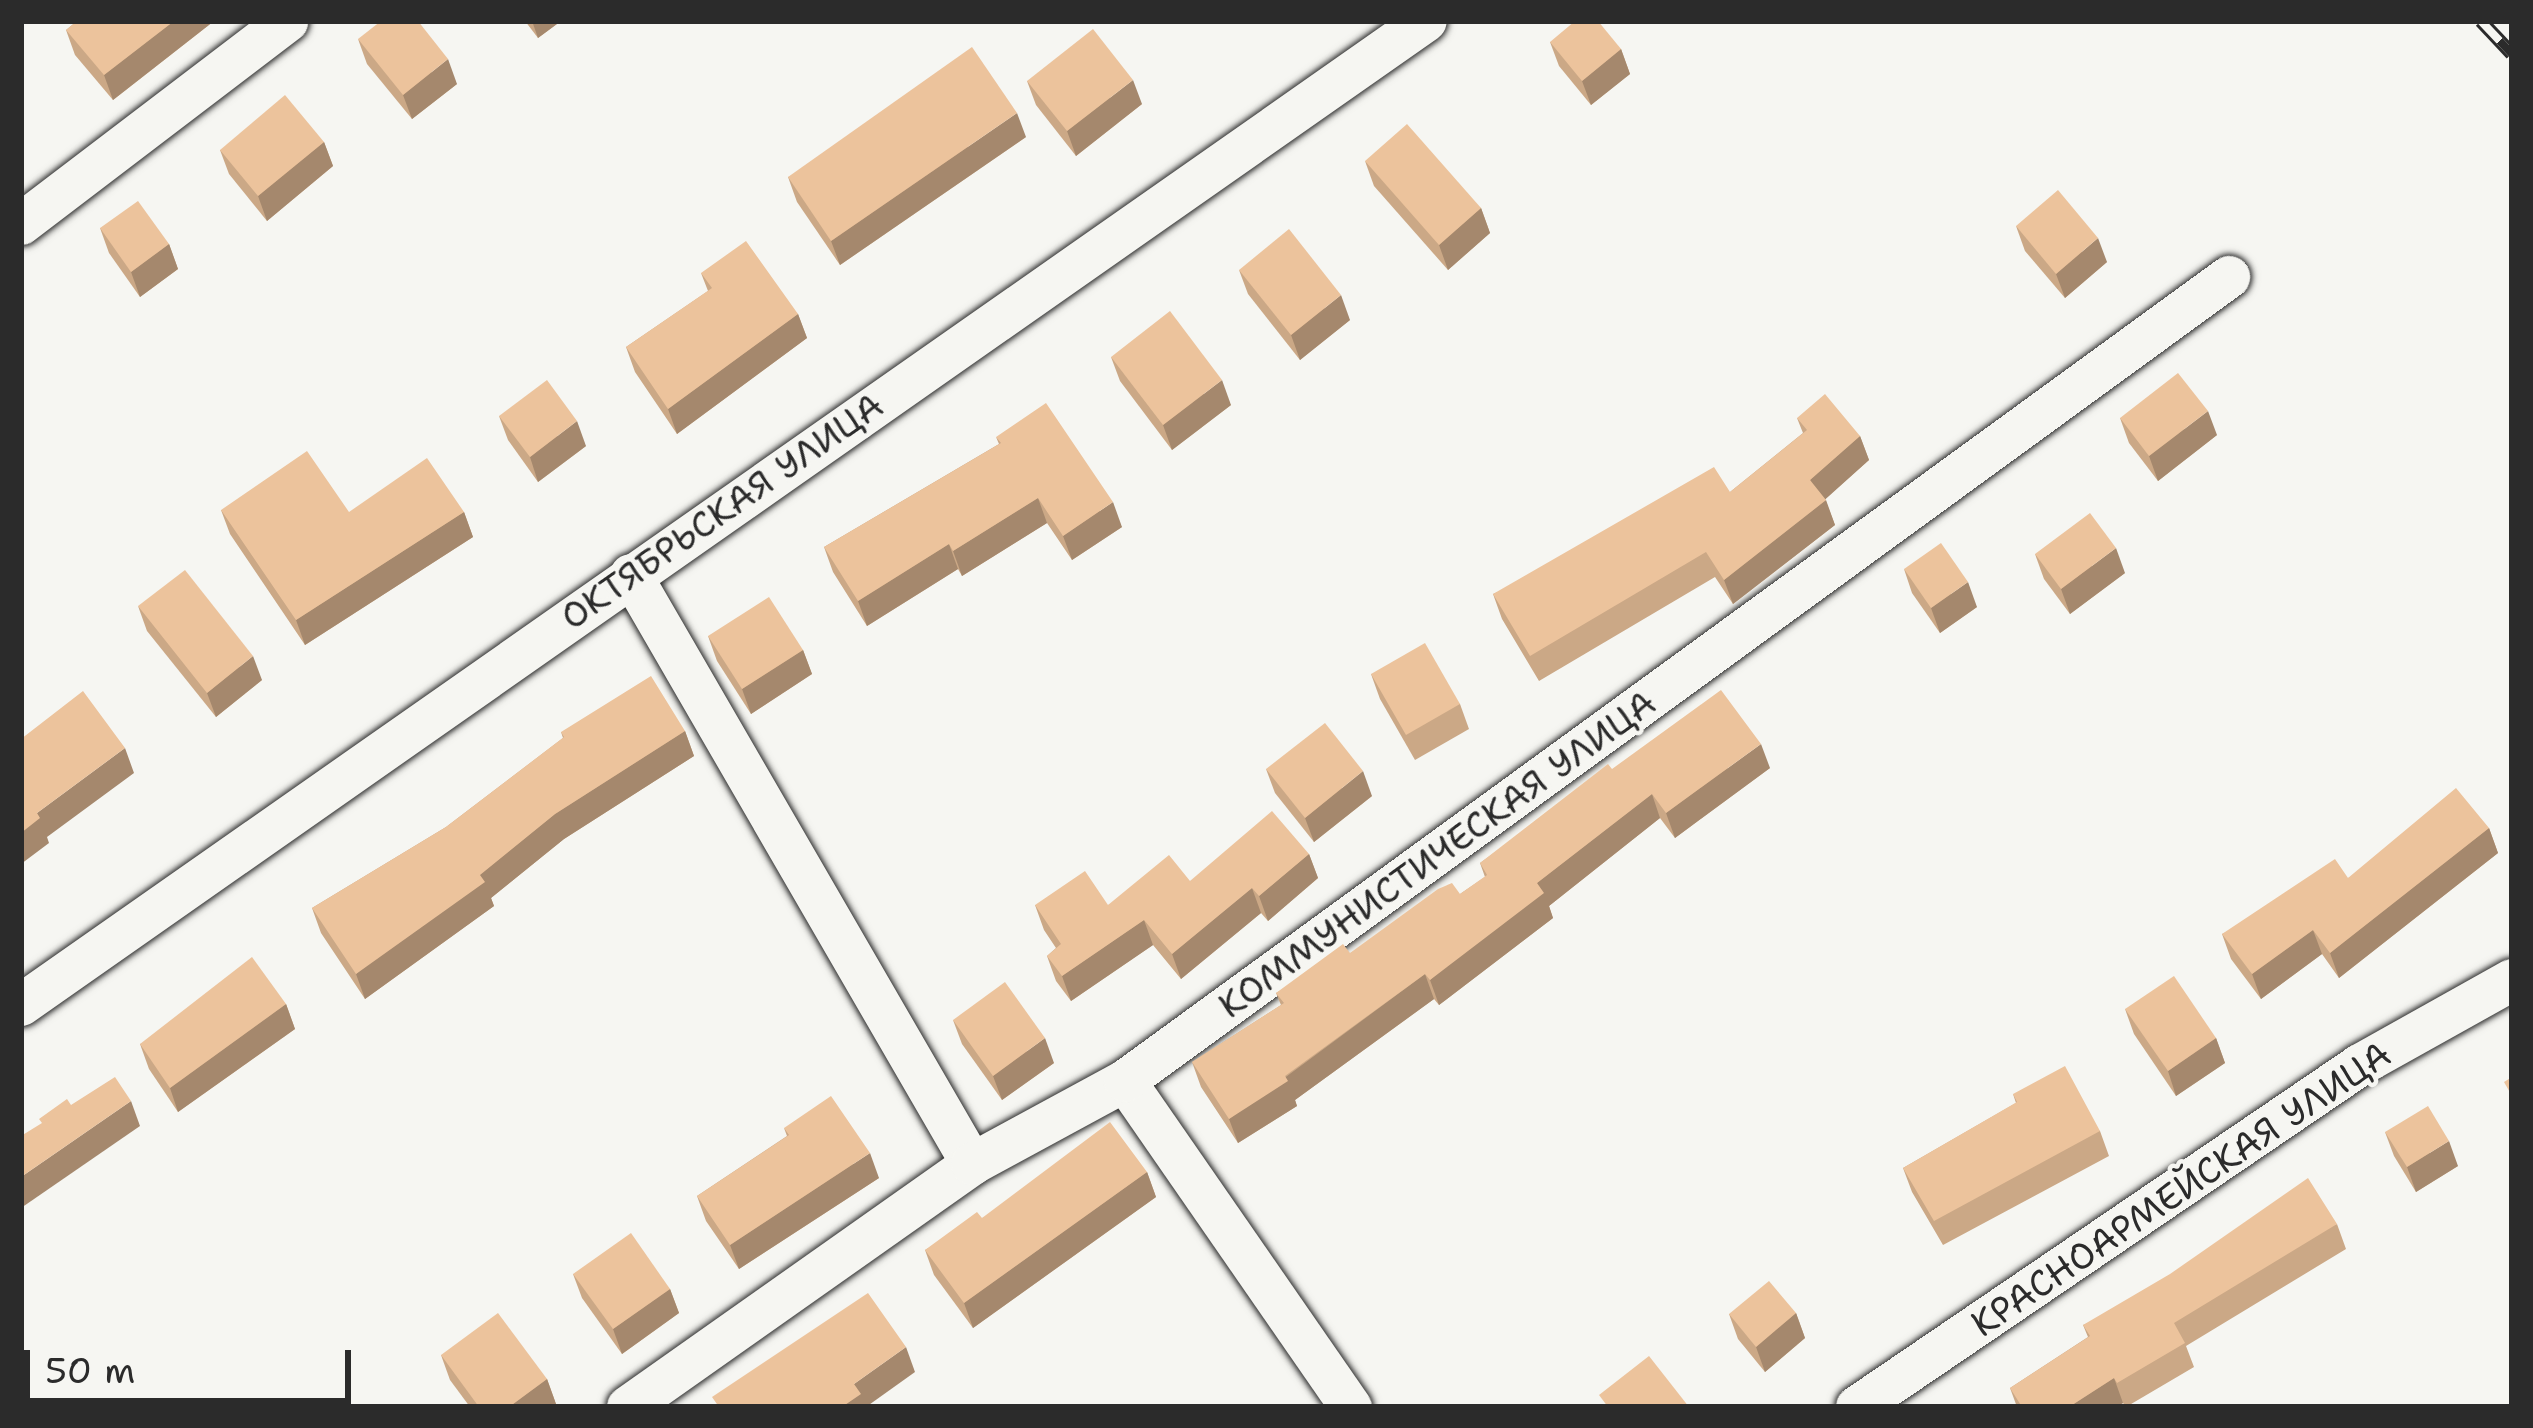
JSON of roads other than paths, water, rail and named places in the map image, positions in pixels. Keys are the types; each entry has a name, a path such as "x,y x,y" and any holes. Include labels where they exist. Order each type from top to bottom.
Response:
{"street":[{"path":"21,224 287,21"},
{"name":"ОКТЯБРЬСКАЯ УЛИЦА","path":"21,1005 1426,21"},
{"name":"КОММУНИСТИЧЕСКАЯ УЛИЦА","path":"628,1407 972,1164 1126,1081 2229,277"},
{"path":"631,574 972,1164"},
{"name":"КРАСНОАРМЕЙСКАЯ УЛИЦА","path":"1857,1407 2360,1065 2512,980"},
{"path":"1126,1081 1351,1407"}],"railway":[{"path":"2481,21 2512,54"}]}
